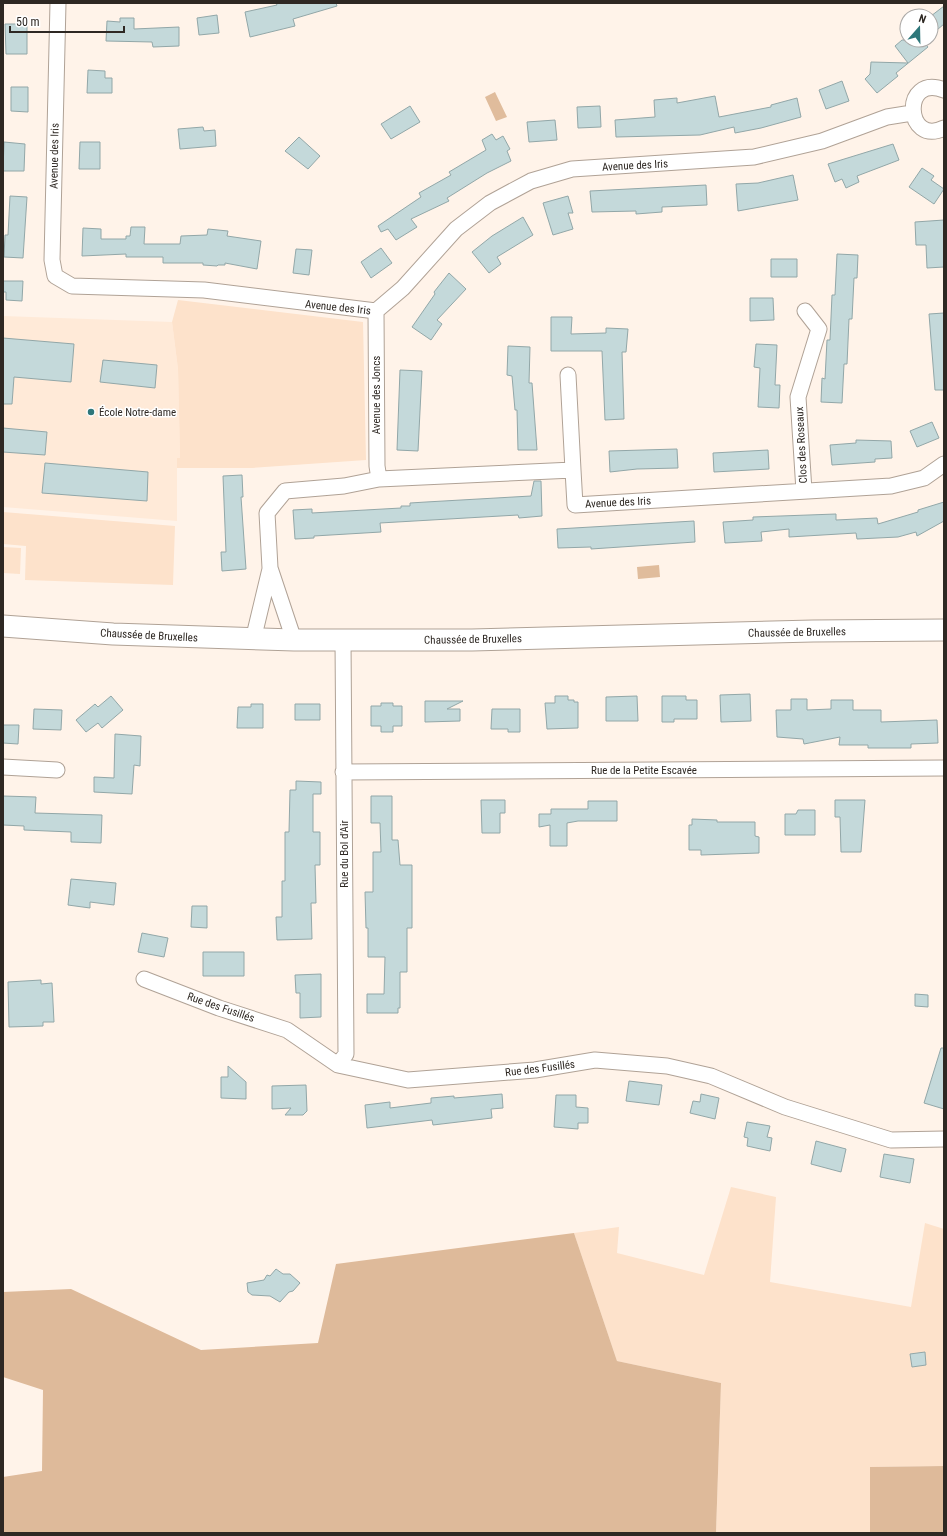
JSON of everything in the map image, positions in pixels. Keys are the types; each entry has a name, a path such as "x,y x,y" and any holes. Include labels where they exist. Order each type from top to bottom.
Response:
{"main road":[{"name":"Chaussée de Bruxelles","path":"3,626 113,634 253,640 472,640 813,631 944,630"}],"street":[{"name":"Avenue des Iris","path":"58,3 52,260 55,276 72,286 204,290 376,311 403,288 456,230 490,203 531,180 572,169 754,157 822,141 887,117 912,113"},
{"path":"944,89 936,87 928,88 919,93 913,103 912,113 919,125 925,129 939,130 944,128"},
{"name":"Avenue des Joncs","path":"376,311 377,466 379,479"},
{"name":"Clos des Roseaux","path":"804,491 798,397 819,329 805,311"},
{"path":"294,640 270,568 267,513 285,491 344,486 379,479 573,470 568,375"},
{"name":"Avenue des Iris","path":"573,470 575,505 891,486 924,478 944,464"},
{"path":"253,640 270,568"},
{"name":"Rue du Bol d'Air","path":"338,1065 346,1054 343,640"},
{"path":"3,767 57,770"},
{"name":"Rue de la Petite Escavée","path":"343,772 944,768"},
{"name":"Rue des Fusillés","path":"144,979 219,1008 287,1030 338,1065 408,1080 535,1070 595,1060 667,1066 712,1076 785,1107 891,1140 944,1139"}],"shaded area":[{"path":"495,92 507,117 496,121 485,97"},
{"path":"178,300 363,322 366,460 252,468 177,468 177,458 180,458 178,369 172,322"},
{"name":"École Notre-dame","path":"3,316 172,322 178,369 180,458 177,458 177,521 3,507"},
{"path":"3,512 175,526 173,585 25,580 26,546 3,544"},
{"path":"3,547 21,548 20,574 3,573"},
{"path":"659,565 660,577 638,579 637,567"},
{"path":"731,1187 776,1197 770,1282 911,1307 925,1223 944,1229 944,1466 870,1467 870,1533 716,1533 721,1383 617,1361 574,1233 619,1227 617,1253 704,1275"},
{"path":"574,1233 617,1361 721,1383 716,1533 3,1533 3,1477 42,1471 43,1390 3,1377 3,1292 71,1289 201,1350 318,1343 336,1264"},
{"path":"944,1466 944,1533 870,1533 870,1467"}],"building":[{"path":"276,3 336,3 337,6 293,19 295,26 250,37 245,12 277,5"},
{"path":"944,6 944,24 939,28 939,10"},
{"path":"217,15 219,33 199,35 197,18"},
{"path":"120,18 134,18 134,29 179,27 179,46 153,47 152,42 106,41 107,21 120,22"},
{"path":"5,24 27,24 27,54 6,54"},
{"path":"899,43 899,48 927,48 896,73 898,76 877,93 865,79 870,74 871,62 908,63 895,46"},
{"path":"88,70 105,71 105,78 112,78 112,93 87,93"},
{"path":"842,81 849,101 826,109 819,90"},
{"path":"11,87 28,87 28,112 11,111"},
{"path":"715,96 719,117 771,107 771,105 797,98 801,117 761,128 735,133 734,127 700,135 616,137 615,120 655,117 654,100 677,98 677,103"},
{"path":"410,106 420,122 391,139 381,124"},
{"path":"600,106 601,127 578,128 577,107"},
{"path":"555,120 557,140 529,142 527,122"},
{"path":"203,127 204,131 215,130 216,146 180,149 178,129"},
{"path":"492,134 496,140 503,136 510,149 507,151 511,161 487,173 447,198 449,201 411,219 417,227 396,240 388,229 381,232 378,226 421,197 419,193 451,175 449,172 486,150 482,140"},
{"path":"299,137 320,156 308,169 285,151"},
{"path":"4,142 25,144 24,171 3,171"},
{"path":"80,142 100,142 100,169 79,169"},
{"path":"893,144 899,160 857,176 859,182 846,188 842,179 835,182 828,164"},
{"path":"922,168 934,176 931,180 944,189 934,204 909,187"},
{"path":"793,175 798,200 738,211 736,184 758,183"},
{"path":"706,185 707,205 662,207 662,212 636,214 636,211 592,212 590,191"},
{"path":"10,196 27,197 23,258 4,257 5,235 8,235"},
{"path":"568,196 573,213 568,213 573,229 553,235 543,203"},
{"path":"523,217 533,235 497,257 501,264 489,273 472,252 492,236"},
{"path":"944,220 944,267 927,268 926,245 916,245 915,222"},
{"path":"131,227 145,227 144,244 180,244 181,236 207,235 208,229 228,231 227,236 261,241 257,269 225,263 225,265 217,266 203,265 203,263 163,263 163,257 126,257 126,254 82,256 83,228 101,229 101,239 126,239 126,236 130,236"},
{"path":"381,248 392,263 371,278 361,262"},
{"path":"296,249 312,250 309,275 293,273"},
{"path":"837,254 858,255 857,278 854,278 852,319 849,319 847,364 844,364 842,403 821,402 822,378 825,379 827,340 830,340 832,295 835,295"},
{"path":"771,259 797,259 797,277 771,277"},
{"path":"449,273 466,289 437,320 442,324 431,340 412,327 435,294 434,292"},
{"path":"3,281 23,281 22,301 6,300 6,292 3,292"},
{"path":"750,298 773,298 774,320 750,321"},
{"path":"944,313 944,390 935,390 929,314"},
{"path":"551,317 572,317 571,334 606,333 606,328 628,329 626,352 622,352 624,419 605,420 602,351 551,351"},
{"path":"3,338 74,344 71,382 14,377 12,404 3,404"},
{"path":"756,344 777,345 775,385 780,385 779,408 758,407 760,368 754,367"},
{"path":"508,346 530,347 529,383 532,383 537,450 518,450 517,410 515,410 512,376 507,375"},
{"path":"103,360 157,365 155,388 100,382"},
{"path":"400,370 422,371 418,451 397,450"},
{"path":"932,422 939,438 917,447 910,431"},
{"path":"3,428 47,432 45,455 3,452"},
{"path":"856,440 891,441 892,458 875,459 875,462 832,465 830,445 856,443"},
{"path":"677,449 678,468 637,469 610,472 609,451"},
{"path":"768,450 769,469 714,472 713,453"},
{"path":"45,463 148,472 147,501 42,493"},
{"path":"242,475 243,497 241,497 246,569 222,571 221,552 226,552 223,476"},
{"path":"534,481 541,481 542,516 519,518 518,515 380,523 381,532 314,536 314,538 295,539 293,510 312,509 312,513 401,508 401,506 410,506 410,503 531,496"},
{"path":"944,502 944,521 917,536 916,532 898,537 857,539 856,533 789,537 789,529 761,532 762,541 725,543 723,522 753,520 753,517 836,514 836,520 877,518 878,524 918,512 918,510"},
{"path":"694,521 695,542 591,549 591,547 558,548 557,529"},
{"path":"750,694 751,721 721,722 720,695"},
{"path":"111,696 123,710 102,728 98,723 86,732 76,720 95,704 98,707"},
{"path":"555,696 568,696 568,700 578,702 578,728 547,729 545,703 555,703"},
{"path":"637,696 638,721 606,721 606,697"},
{"path":"662,696 686,696 686,700 697,700 697,719 674,719 674,722 662,722"},
{"path":"791,699 807,699 807,710 831,709 831,700 853,700 853,710 881,710 881,722 937,720 938,743 911,744 911,748 868,748 868,745 839,745 840,737 804,744 803,739 777,737 776,710 791,710"},
{"path":"425,701 463,701 447,709 460,709 460,721 425,722"},
{"path":"381,703 393,703 393,706 402,706 402,726 393,726 393,732 381,732 381,726 371,726 371,706 381,706"},
{"path":"251,704 263,704 263,728 237,728 238,707 251,707"},
{"path":"295,704 320,704 320,720 295,720"},
{"path":"34,709 62,710 61,730 33,729"},
{"path":"492,709 520,709 520,732 508,732 508,729 491,729"},
{"path":"3,725 19,725 18,744 3,743"},
{"path":"115,734 141,736 140,766 134,765 132,794 94,792 94,777 114,778"},
{"path":"296,781 321,782 321,794 313,794 313,832 320,832 320,865 315,865 316,903 311,903 312,939 277,940 276,917 282,917 282,881 285,881 285,832 289,832 290,790 296,790"},
{"path":"3,796 36,797 35,813 102,815 101,843 71,842 71,832 24,830 24,826 3,825"},
{"path":"371,796 392,796 392,840 398,840 400,865 412,865 412,928 407,928 407,972 400,972 400,1008 398,1008 398,1013 367,1013 367,994 384,994 385,957 368,957 368,928 366,928 365,892 373,892 373,852 381,852 380,823 371,823"},
{"path":"481,800 505,800 505,813 500,813 500,833 482,833"},
{"path":"835,800 865,800 861,852 841,852 840,817 835,817"},
{"path":"588,801 617,801 617,821 578,821 567,823 567,846 550,846 550,825 539,827 539,814 551,814 551,809 588,809"},
{"path":"798,810 815,810 815,835 785,835 785,814 796,814"},
{"path":"692,819 717,820 717,822 755,822 755,836 759,837 759,853 701,855 701,850 689,850 689,825 692,825"},
{"path":"71,879 116,883 114,905 90,902 90,908 68,905"},
{"path":"192,906 207,906 207,928 191,927"},
{"path":"142,933 168,938 164,957 138,952"},
{"path":"203,952 244,952 244,976 203,976"},
{"path":"321,974 321,1017 300,1018 300,993 296,993 295,975"},
{"path":"41,980 41,984 52,983 54,1022 43,1022 43,1026 9,1027 8,982"},
{"path":"915,994 928,995 928,1007 915,1006"},
{"path":"941,1048 944,1048 944,1109 924,1103"},
{"path":"228,1066 246,1082 246,1099 221,1098 221,1077 228,1077"},
{"path":"629,1081 662,1085 659,1105 626,1101"},
{"path":"306,1085 307,1111 303,1115 285,1115 291,1108 272,1109 272,1086"},
{"path":"502,1094 503,1108 491,1109 492,1118 433,1125 432,1120 367,1128 365,1105 390,1102 390,1108 431,1103 431,1098 454,1096 454,1098"},
{"path":"701,1094 719,1098 715,1119 690,1113 693,1101 700,1102"},
{"path":"556,1095 576,1095 576,1107 588,1108 588,1123 578,1123 578,1129 554,1127"},
{"path":"747,1122 770,1126 767,1137 772,1138 770,1151 747,1146 748,1138 744,1137"},
{"path":"816,1141 846,1149 841,1172 811,1164"},
{"path":"884,1154 914,1159 910,1183 880,1177"},
{"path":"276,1269 283,1274 290,1274 300,1283 280,1302 270,1296 252,1295 248,1292 247,1283 264,1280 267,1275 270,1276"},
{"path":"925,1352 926,1365 912,1367 910,1354"}],"place":[{"name":"École Notre-dame","path":"91,412"}]}
